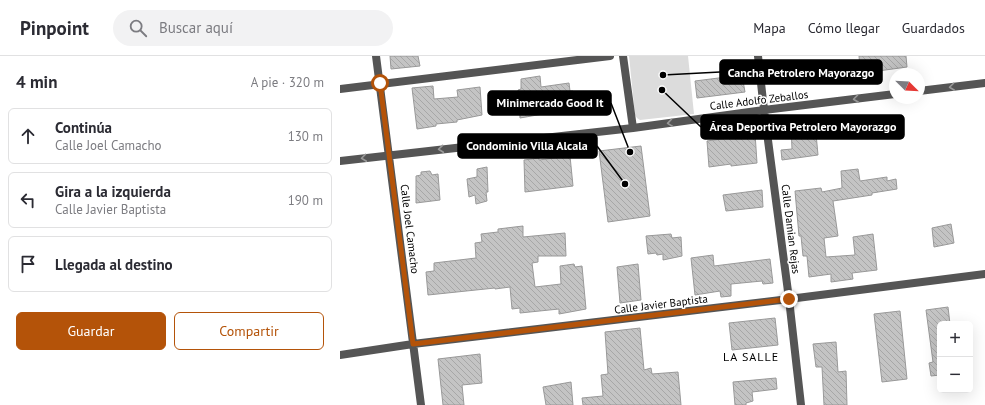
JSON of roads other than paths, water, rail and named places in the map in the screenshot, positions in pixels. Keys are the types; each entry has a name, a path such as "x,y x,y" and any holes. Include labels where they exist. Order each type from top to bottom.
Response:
{"street":[{"name":"Calle Joel Camacho","path":"376,56 421,405"},
{"path":"340,89 610,56"},
{"path":"623,56 633,128"},
{"name":"Calle Damian Rejas","path":"758,56 801,405"},
{"path":"925,90 985,83"},
{"name":"Calle Adolfo Zeballos","path":"340,162 389,155 633,128 889,95"},
{"name":"Calle Javier Baptista","path":"340,355 413,344 985,274"}],"place":[{"name":"Cancha Petrolero Mayorazgo","path":"663,75"},
{"name":"Área Deportiva Petrolero Mayorazgo","path":"662,90"},
{"name":"Minimercado Good It","path":"630,152"},
{"name":"Condominio Villa Alcala","path":"625,184"}],"district":[{"name":"LA SALLE","path":"751,356"}]}
